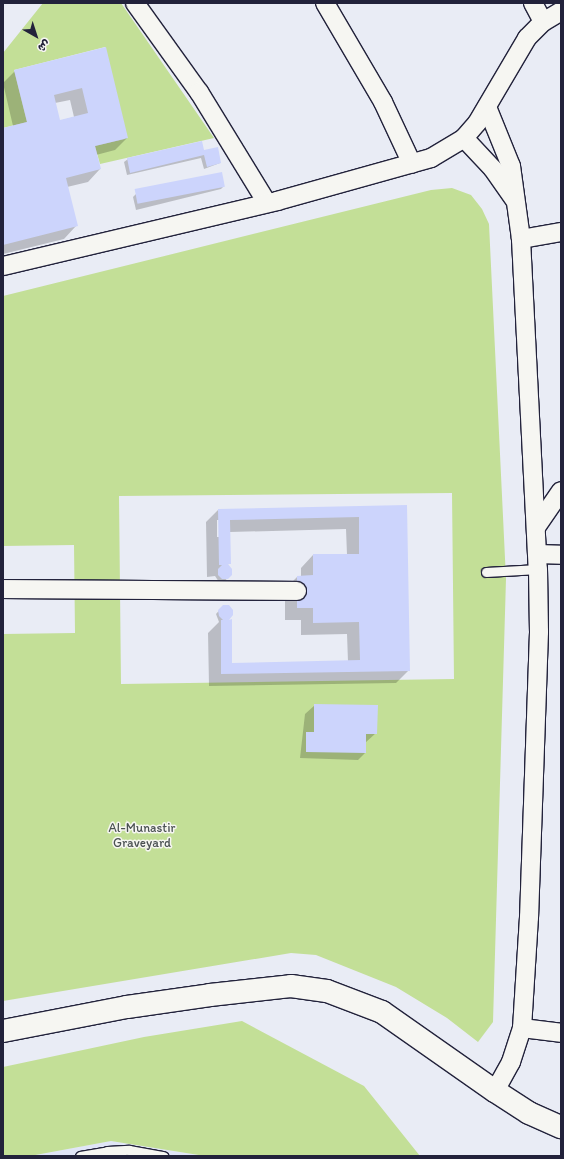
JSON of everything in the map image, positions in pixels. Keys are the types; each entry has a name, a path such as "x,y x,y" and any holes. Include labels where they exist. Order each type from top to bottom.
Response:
{"main road":[{"path":"3,1031 127,1007 210,994 291,986 327,990 382,1012 495,1090 530,1112 561,1127"}],"street":[{"path":"135,3 199,92 267,203"},
{"path":"325,3 383,102 412,164"},
{"path":"533,3 543,22"},
{"path":"3,266 267,203 431,158 464,138 487,107 527,38 543,22 561,10"},
{"path":"487,107 511,166 521,239 537,526 539,632 529,917 522,1028 512,1062 495,1090"},
{"path":"464,138 493,168 517,203"},
{"path":"521,239 561,232"},
{"path":"537,526 561,491"},
{"path":"538,562 561,555"},
{"path":"3,589 297,591"},
{"path":"522,1028 561,1033"}],"lane":[{"path":"486,572 538,562"},
{"path":"80,1156 107,1151 129,1150 163,1156"}],"shaded area":[{"path":"111,1141 205,1156 30,1156"}],"green space":[{"path":"43,3 121,3 214,138 100,164 95,146 125,139 105,47 14,70 27,122 3,128 3,53"},
{"name":"Al-Munastir Graveyard","path":"452,188 471,195 482,209 489,224 506,579 493,1022 478,1042 447,1018 396,987 316,955 291,953 3,1001 3,634 75,633 74,545 3,546 3,296 431,190","holes":["452,493 454,679 121,684 119,496"]},
{"path":"242,1021 364,1086 420,1156 205,1156 111,1141 30,1156 3,1156 3,1067 144,1037"}],"building":[{"path":"106,47 128,138 95,146 101,169 66,178 78,226 3,245 3,128 27,122 14,70","holes":["82,88 88,113 60,120 54,95"]},
{"path":"202,141 204,150 218,147 221,163 207,167 204,155 130,173 127,158"},
{"path":"222,172 225,187 137,204 135,189"},
{"path":"407,505 410,671 221,674 221,620 223,620 219,616 218,610 223,605 229,605 233,610 233,615 229,620 232,619 232,663 360,660 359,622 313,623 313,608 297,608 297,576 313,575 313,554 359,554 359,517 230,520 231,564 228,564 232,569 232,575 228,579 222,579 218,575 218,569 222,565 219,565 218,509"},
{"path":"314,704 378,705 377,734 366,734 366,753 306,752 306,732 314,732"}]}
